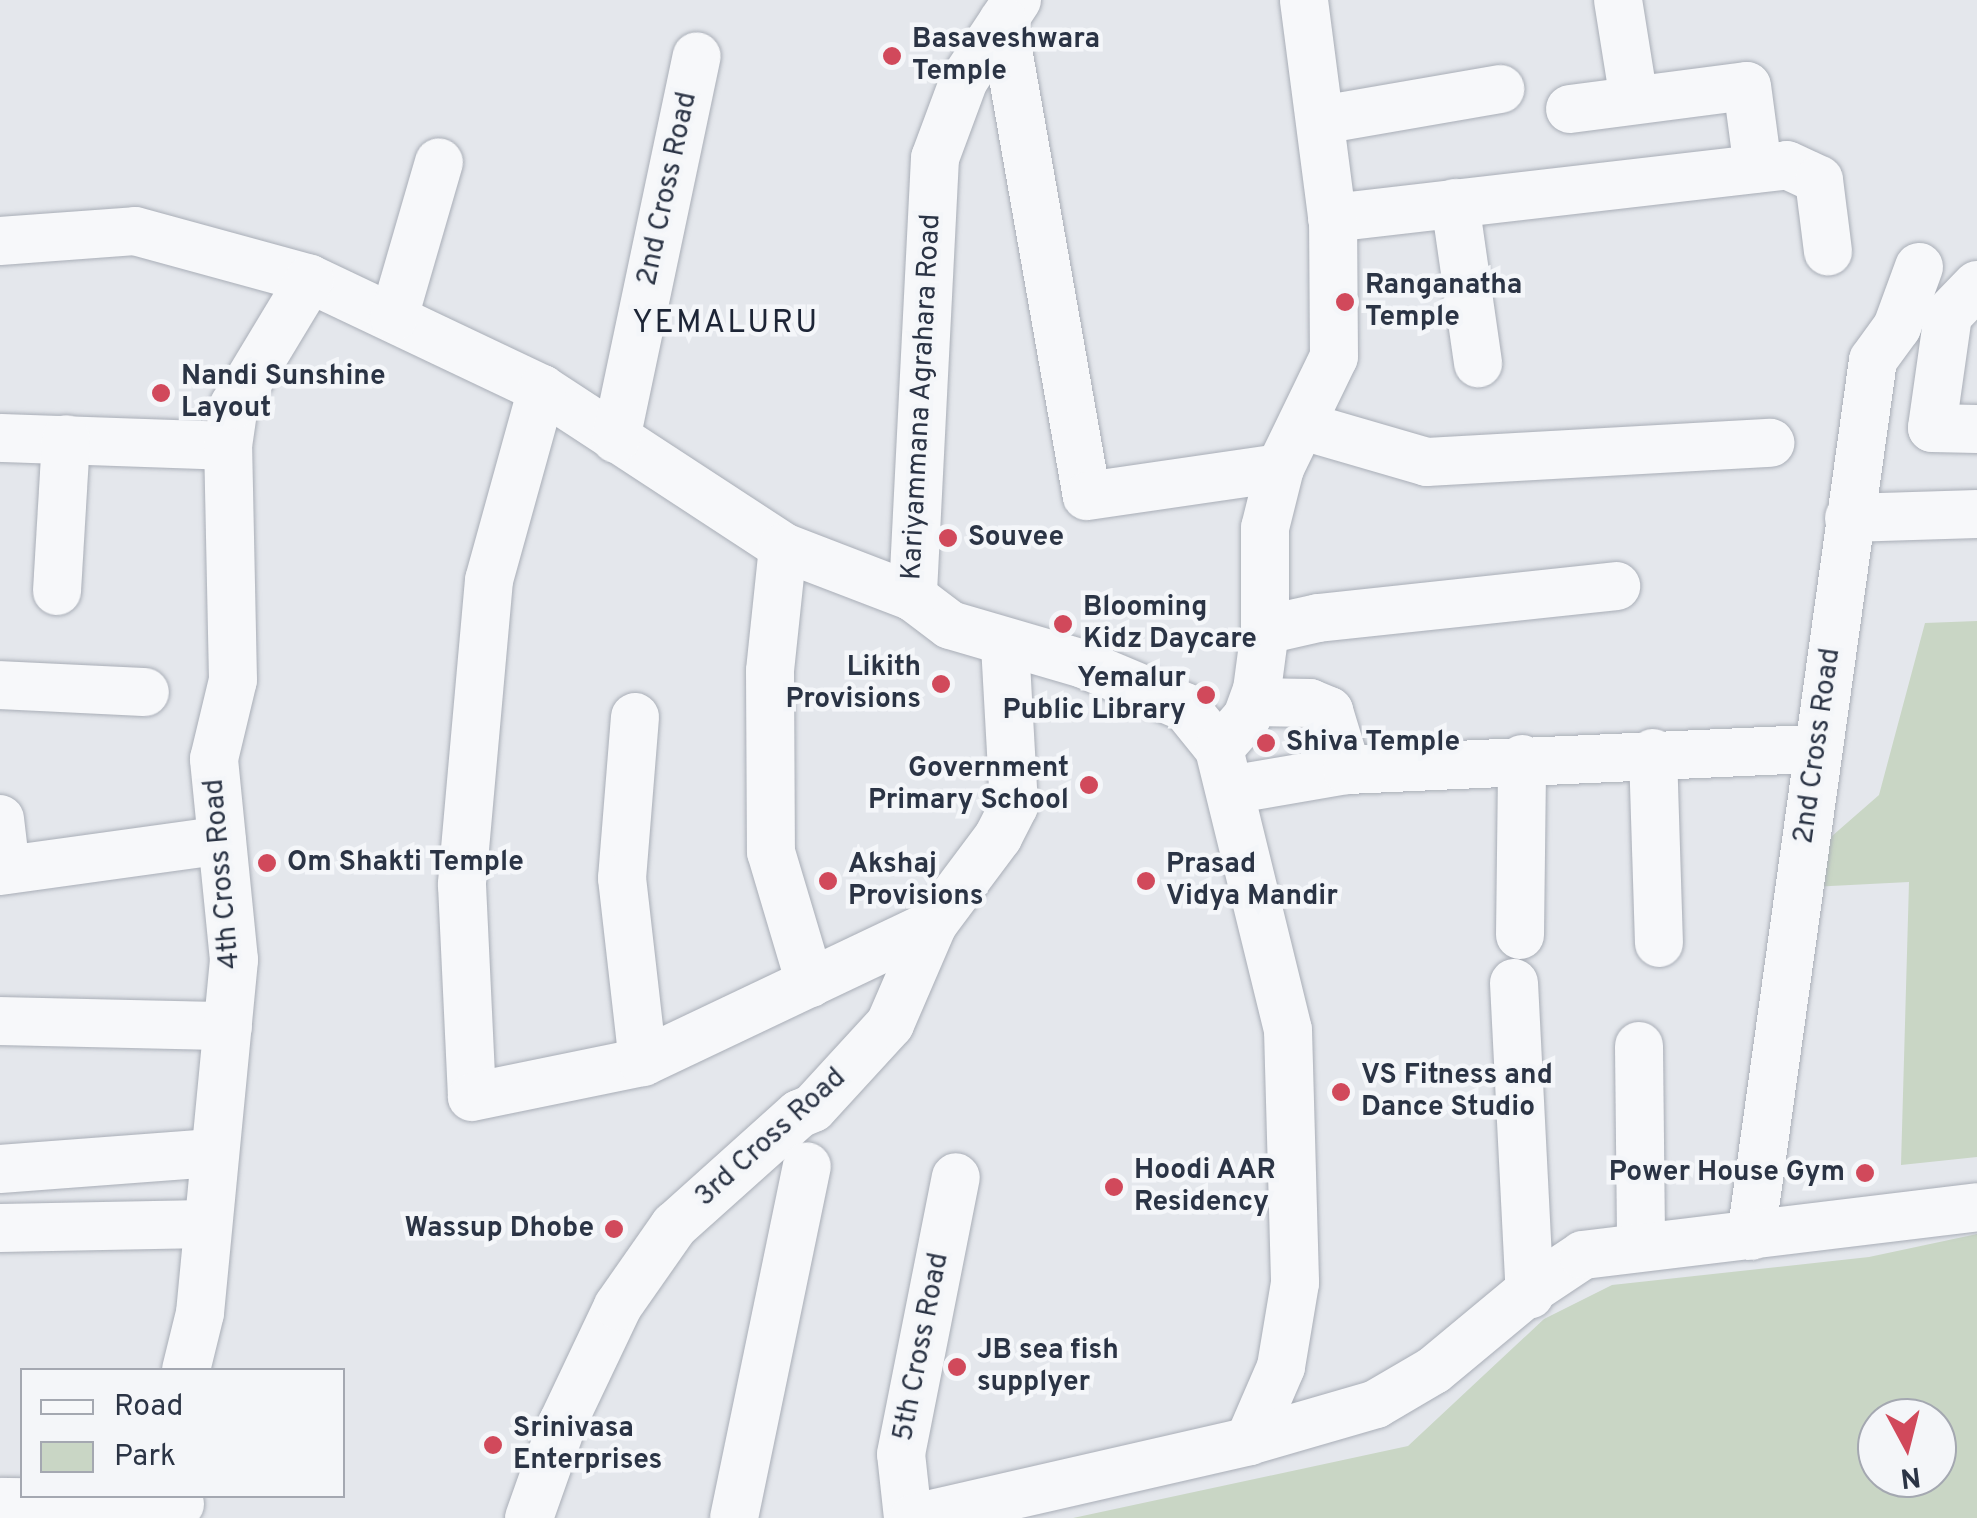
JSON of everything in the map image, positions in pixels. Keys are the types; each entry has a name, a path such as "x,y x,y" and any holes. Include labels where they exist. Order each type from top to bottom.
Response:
{"street":[{"path":"1304,0 1332,218 1334,357 1304,426 1280,468 1265,528 1266,630 1253,702 1224,769 1347,770 1817,749"},
{"path":"1618,0 1634,100"},
{"path":"1010,11 1087,496 1280,468"},
{"name":"Kariyammana Agrahara Road","path":"1010,11 964,80 935,158 912,597 950,626 1083,664 1185,707 1224,769 1288,1030 1294,1283 1282,1367 1249,1441"},
{"name":"2nd Cross Road","path":"616,439 697,56"},
{"path":"1570,109 1747,86 1758,168"},
{"path":"1321,120 1500,89"},
{"path":"394,317 439,162"},
{"path":"1332,218 1524,192 1787,165 1818,180 1828,250"},
{"path":"1455,203 1478,364"},
{"path":"0,241 136,231 310,278 542,389 783,547 912,597"},
{"name":"2nd Cross Road","path":"1751,1236 1873,360 1897,327 1919,266"},
{"name":"4th Cross Road","path":"186,1368 200,1313 212,1154 234,960 214,759 233,680 228,446 234,405 310,278"},
{"path":"1977,285 1948,315 1932,428 1977,429"},
{"path":"542,389 489,580 462,884 472,1097 643,1062 933,924"},
{"path":"1304,426 1427,462 1770,443"},
{"path":"0,438 228,446"},
{"path":"58,592 66,439"},
{"path":"1849,518 1977,514"},
{"path":"783,547 770,671 771,852 810,982"},
{"path":"1266,630 1318,618 1616,586"},
{"name":"3rd Cross Road","path":"529,1518 564,1422 618,1306 674,1226 799,1114 814,1108 890,1024 933,924 1014,806 1006,645"},
{"path":"0,686 145,692"},
{"path":"1253,702 1310,703 1328,711 1347,770"},
{"path":"635,717 622,878 643,1062"},
{"path":"1653,754 1658,943"},
{"path":"1520,935 1522,760"},
{"path":"0,818 3,871 222,840"},
{"path":"1514,983 1530,1295"},
{"path":"0,1021 228,1026"},
{"path":"1639,1046 1641,1245"},
{"path":"0,1169 212,1154"},
{"path":"734,1518 806,1168"},
{"name":"5th Cross Road","path":"911,1518 901,1454 956,1177"},
{"path":"911,1518 1249,1441 1376,1404 1434,1370 1583,1256 1641,1245 1751,1236 1977,1207"},
{"path":"0,1228 206,1224"},
{"path":"0,1502 180,1506"}],"green space":[{"path":"1977,621 1977,1157 1901,1165 1909,882 1811,887 1816,850 1879,795 1925,623"},
{"path":"1977,1234 1977,1518 1073,1518 1408,1446 1544,1319 1612,1285 1869,1257"}],"place":[{"name":"Basaveshwara Temple","path":"892,56"},
{"name":"Ranganatha Temple","path":"1345,302"},
{"name":"Nandi Sunshine Layout","path":"161,393"},
{"name":"Souvee","path":"948,538"},
{"name":"Blooming Kidz Daycare","path":"1063,624"},
{"name":"Likith Provisions","path":"941,684"},
{"name":"Yemalur Public Library","path":"1206,695"},
{"name":"Shiva Temple","path":"1266,743"},
{"name":"Government Primary School","path":"1089,785"},
{"name":"Om Shakti Temple","path":"267,863"},
{"name":"Akshaj Provisions","path":"828,881"},
{"name":"Prasad Vidya Mandir","path":"1146,881"},
{"name":"VS Fitness and Dance Studio","path":"1341,1092"},
{"name":"Power House Gym","path":"1865,1173"},
{"name":"Hoodi AAR Residency","path":"1114,1187"},
{"name":"Wassup Dhobe","path":"614,1229"},
{"name":"JB sea fish supplyer","path":"957,1367"},
{"name":"Srinivasa Enterprises","path":"493,1445"}],"district":[{"name":"YEMALURU","path":"726,324"}]}
